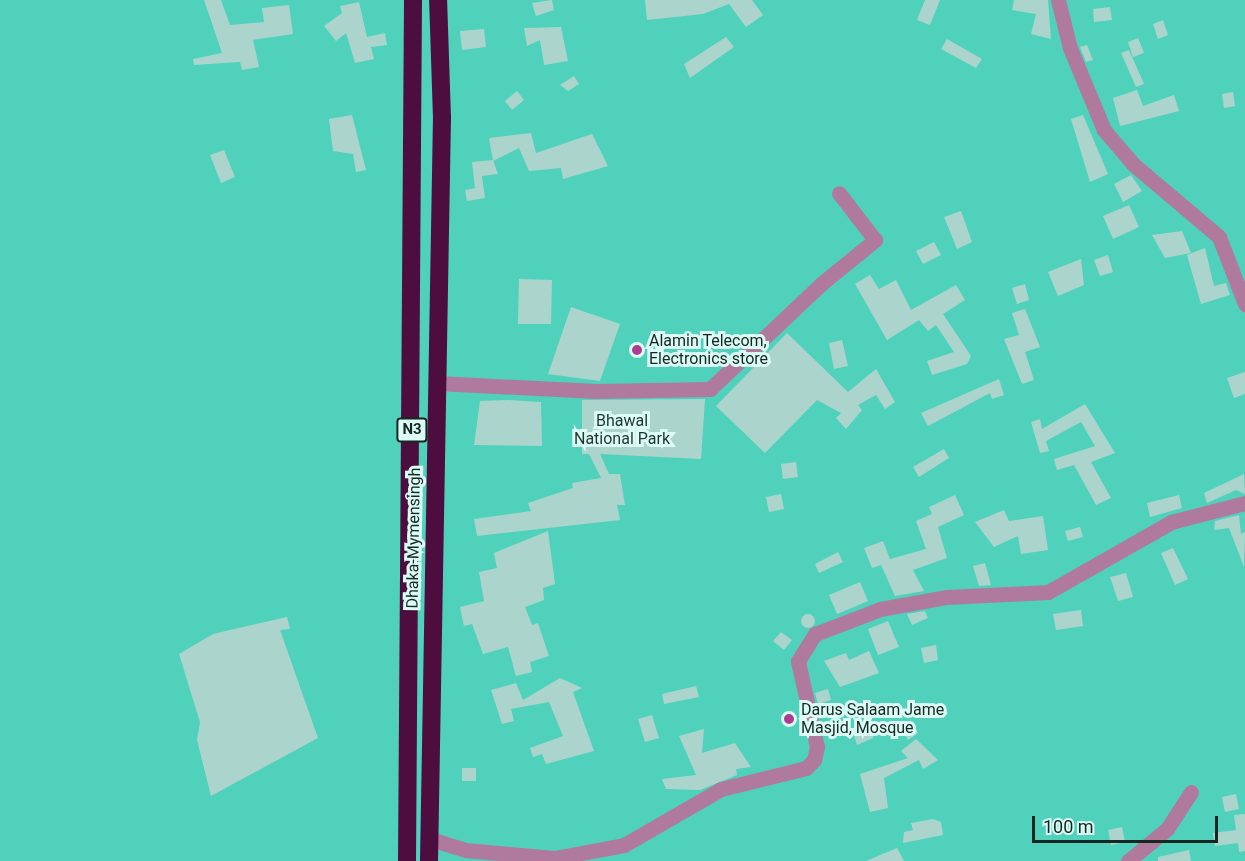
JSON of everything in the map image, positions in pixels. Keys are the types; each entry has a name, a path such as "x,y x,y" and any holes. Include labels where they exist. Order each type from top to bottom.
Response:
{"highway":[{"name":"Dhaka-Mymensingh","path":"407,861 413,0"},
{"name":"Dhaka-Mymensingh","path":"429,861 442,118 438,0"}],"street":[{"path":"1058,0 1070,48 1104,130 1133,164 1219,237 1245,304"},
{"path":"437,383 596,391 710,389 821,284 875,240 839,193"},
{"path":"430,839 465,850 554,858 624,845 721,789 806,768 814,760 817,747 798,661 815,634 880,609 947,597 1048,592 1172,522 1245,502"},
{"path":"1128,861 1167,830 1191,792"}],"green space":[{"name":"Bhawal National Park","path":"0,0 1245,0 1245,861 0,861"}],"building":[{"path":"204,0 221,0 230,25 264,22 262,8 289,5 293,34 253,40 259,67 242,70 240,62 194,65 193,59 222,53"},
{"path":"552,0 554,10 536,16 532,3"},
{"path":"645,0 752,0 763,15 746,27 729,4 703,14 647,20"},
{"path":"925,0 940,0 930,25 917,20"},
{"path":"1014,0 1048,0 1051,39 1031,34 1036,14 1012,10"},
{"path":"359,2 367,37 385,33 387,45 371,47 374,59 355,63 346,33 336,41 324,26 342,13 340,6"},
{"path":"1110,7 1112,20 1094,22 1093,9"},
{"path":"1163,20 1168,35 1158,39 1153,24"},
{"path":"561,27 568,61 544,65 540,40 527,46 524,28"},
{"path":"484,29 486,47 462,50 460,31"},
{"path":"726,37 734,47 690,78 684,64"},
{"path":"1138,38 1144,53 1133,57 1128,42"},
{"path":"947,39 982,59 976,68 941,49"},
{"path":"1087,45 1093,60 1086,62 1080,47"},
{"path":"1129,50 1144,84 1136,87 1121,53"},
{"path":"574,76 579,84 568,91 560,85"},
{"path":"1137,90 1143,106 1174,95 1179,111 1120,126 1113,98"},
{"path":"517,91 524,100 512,110 505,101"},
{"path":"1233,92 1235,106 1224,108 1222,94"},
{"path":"352,115 366,170 356,172 353,154 333,151 329,119"},
{"path":"1083,115 1108,174 1090,182 1071,119"},
{"path":"531,133 536,153 592,134 608,166 563,179 561,168 529,171 519,148 493,161 489,138"},
{"path":"224,150 235,177 221,183 210,155"},
{"path":"493,160 498,174 482,176 485,198 467,201 465,190 475,188 472,162"},
{"path":"1131,175 1142,191 1123,202 1114,184"},
{"path":"1129,205 1139,227 1113,239 1103,216"},
{"path":"961,211 972,242 957,249 944,217"},
{"path":"1182,231 1191,253 1165,258 1152,235"},
{"path":"934,242 941,255 923,264 916,251"},
{"path":"1205,248 1214,286 1226,283 1230,295 1201,304 1187,255"},
{"path":"1108,255 1113,272 1100,276 1094,260"},
{"path":"1081,259 1084,285 1058,296 1048,272"},
{"path":"870,275 879,289 896,280 911,310 956,285 965,300 943,314 971,356 967,364 932,375 927,361 954,352 936,325 928,331 919,320 887,340 855,284"},
{"path":"519,279 552,280 551,324 518,324"},
{"path":"1025,284 1029,300 1017,304 1012,288"},
{"path":"571,307 620,324 600,381 548,374"},
{"path":"1025,309 1040,347 1025,352 1034,380 1022,384 1004,339 1019,335 1012,313"},
{"path":"787,333 848,392 876,369 895,402 885,409 876,395 858,405 862,410 846,429 836,418 841,413 817,400 765,453 716,406"},
{"path":"842,340 848,366 834,369 829,343"},
{"path":"1245,372 1245,394 1234,398 1227,378"},
{"path":"999,379 1004,395 992,399 990,393 928,426 921,413"},
{"path":"705,399 701,459 600,454 609,474 620,474 625,505 617,505 620,520 477,536 474,519 531,511 528,503 573,488 572,483 601,478 589,454 582,454 582,400"},
{"path":"480,401 541,402 542,446 474,445"},
{"path":"1085,404 1115,453 1091,462 1111,498 1096,505 1074,465 1057,470 1054,459 1095,446 1081,422 1046,441 1049,451 1040,453 1031,422 1040,419 1042,429"},
{"path":"944,449 949,458 919,477 913,467"},
{"path":"796,462 798,477 783,479 781,464"},
{"path":"1244,474 1245,494 1236,490 1207,503 1204,493"},
{"path":"781,494 784,509 769,512 766,497"},
{"path":"955,495 964,515 938,527 947,558 913,570 924,591 895,596 881,565 872,568 864,548 883,541 890,559 926,549 916,521 932,514 929,507"},
{"path":"1179,495 1182,508 1150,517 1147,503"},
{"path":"1004,510 1009,521 1043,516 1048,550 1021,554 1018,536 994,547 975,522"},
{"path":"1239,515 1241,534 1245,532 1244,567 1229,528 1214,530 1215,521"},
{"path":"1080,527 1083,537 1068,541 1065,531"},
{"path":"548,531 555,584 543,588 544,600 525,607 532,625 538,623 549,656 530,662 532,672 516,676 508,647 483,654 472,624 464,626 460,607 484,601 479,572 497,568 494,553"},
{"path":"1173,548 1188,579 1175,585 1161,553"},
{"path":"838,552 843,562 819,573 815,564"},
{"path":"985,563 991,585 979,586 973,566"},
{"path":"1126,573 1133,597 1118,601 1110,577"},
{"path":"860,582 868,601 837,614 829,595"},
{"path":"1081,610 1083,626 1056,630 1053,614"},
{"path":"925,611 928,618 912,625 907,614"},
{"path":"808,614 813,616 815,621 813,626 808,628 803,626 801,621 803,616"},
{"path":"287,617 290,629 280,630 318,738 211,796 197,740 200,722 179,654 213,634"},
{"path":"888,621 899,647 878,655 868,629"},
{"path":"781,632 792,640 784,650 773,641"},
{"path":"936,645 938,660 924,663 921,648"},
{"path":"869,651 879,673 840,687 824,661 846,653 849,660"},
{"path":"560,678 582,688 573,692 594,751 546,764 542,754 533,757 530,748 563,736 549,702 511,709 514,721 502,724 491,690 516,683 523,700"},
{"path":"696,686 699,697 664,704 662,694"},
{"path":"828,689 831,700 818,704 815,693"},
{"path":"652,715 659,738 645,742 638,719"},
{"path":"912,724 918,733 908,740 902,730"},
{"path":"872,727 873,738 857,745 854,735"},
{"path":"704,729 702,753 735,743 751,767 736,769 737,775 700,790 666,789 662,779 696,775 679,736"},
{"path":"916,739 938,760 923,769 919,760 884,778 888,808 870,812 860,774 908,758 901,751"},
{"path":"462,768 476,768 476,781 462,781"},
{"path":"1236,794 1239,809 1225,812 1222,797"},
{"path":"1245,814 1245,851 1239,852 1238,843 1215,846 1213,833 1236,830 1234,815"},
{"path":"933,819 941,822 943,835 903,843 904,832 913,830 911,823"},
{"path":"1122,827 1125,842 1111,845 1108,830"},
{"path":"897,848 904,861 866,861"},
{"path":"1189,850 1191,861 1158,861 1158,857"}],"place":[{"name":"Alamin Telecom, Electronics store","path":"637,350"},
{"name":"Darus Salaam Jame Masjid, Mosque","path":"789,719"}]}
